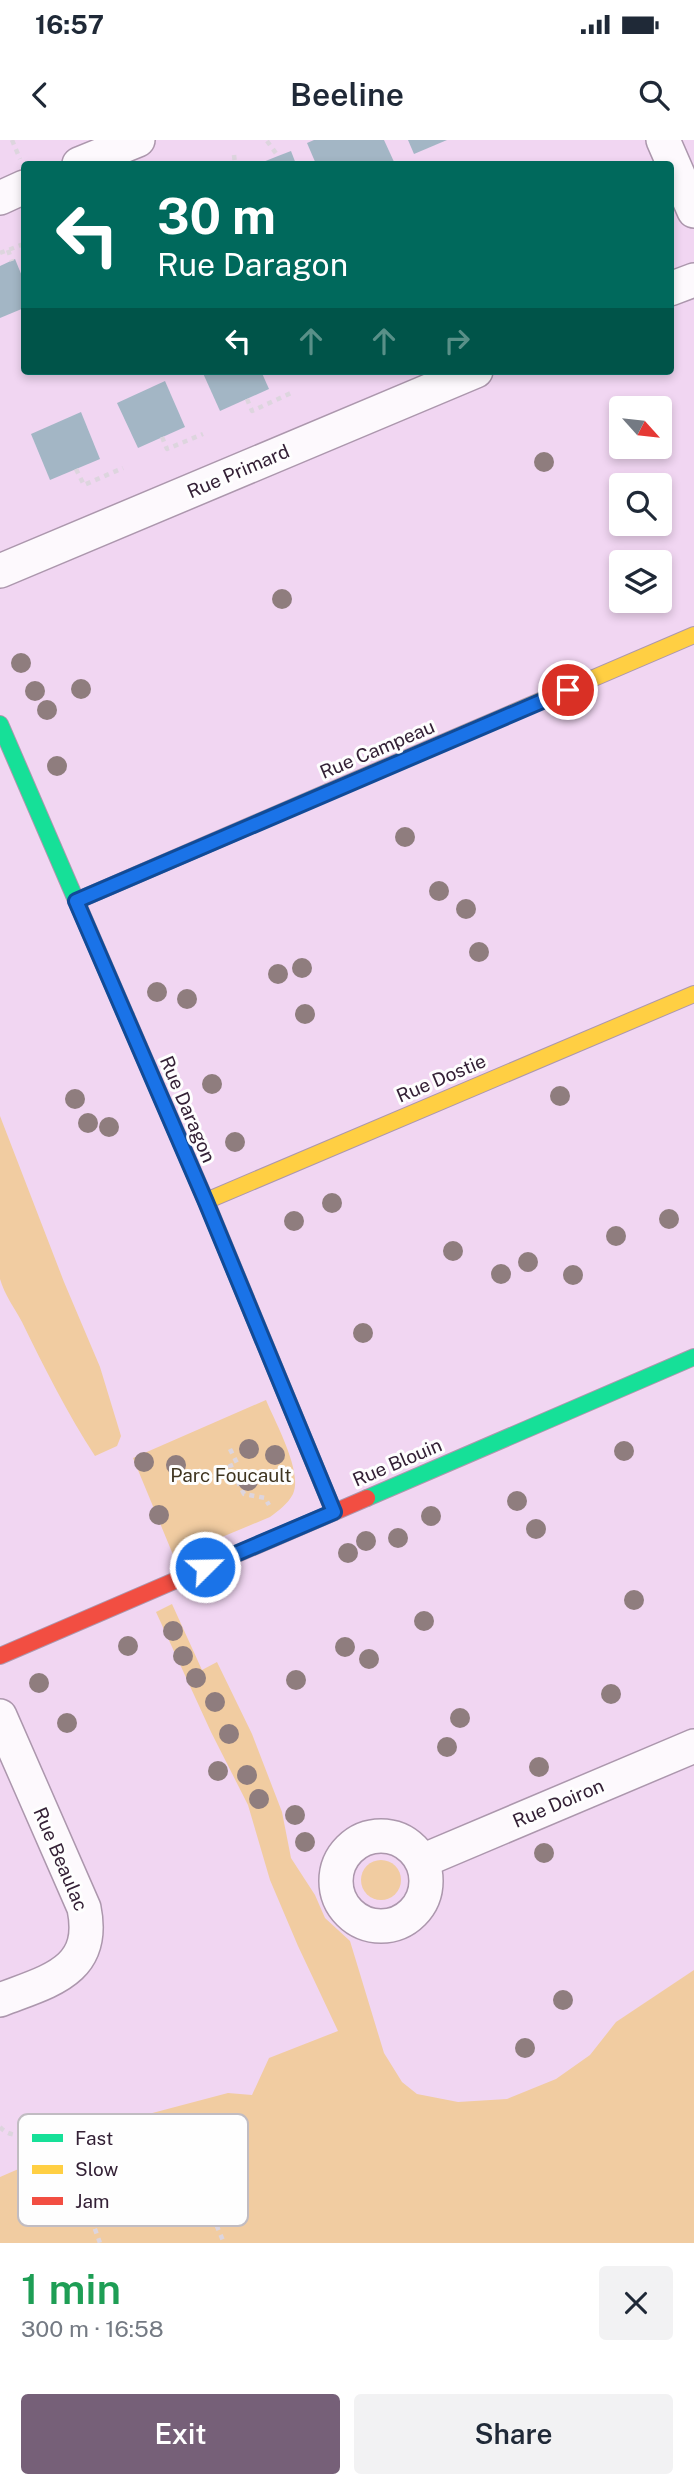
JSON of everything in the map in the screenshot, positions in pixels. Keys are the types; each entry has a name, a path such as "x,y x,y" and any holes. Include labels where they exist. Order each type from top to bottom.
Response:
{"street":[{"path":"86,161 138,140"},
{"path":"663,140 672,161"},
{"path":"674,165 694,211"},
{"path":"0,198 21,188"},
{"path":"674,287 694,279"},
{"name":"Rue Primard","path":"0,571 466,375"},
{"name":"Rue Campeau","path":"76,901 694,635"},
{"name":"Rue Daragon","path":"0,724 206,1202 334,1512"},
{"name":"Rue Dostie","path":"206,1202 694,994"},
{"name":"Rue Blouin","path":"0,1656 694,1357"},
{"name":"Rue Beaulac","path":"0,1716 83,1908 87,1924 82,1951 75,1964 65,1972 0,2000"},
{"name":"Rue Doiron","path":"422,1861 694,1746"}],"path":[{"path":"267,141 278,156"},
{"path":"234,155 235,161"},
{"path":"0,253 21,245"},
{"path":"8,250 12,261"},
{"path":"247,399 252,411 291,393"},
{"path":"162,437 167,449 203,434"},
{"path":"76,469 84,485 123,468"},
{"path":"230,1449 237,1463 230,1466 244,1494 265,1498 281,1534"},
{"path":"0,2127 18,2136"},
{"path":"94,2226 100,2243"},
{"path":"217,2226 224,2243"}],"green space":[{"path":"0,1116 100,1367 121,1436 117,1446 95,1456 56,1390 0,1279"},
{"name":"Parc Foucault","path":"266,1400 291,1460 295,1485 291,1498 270,1517 174,1557 133,1458"},
{"path":"172,1604 202,1670 217,1662 252,1734 282,1812 291,1858 315,1895 325,1918 350,1941 384,2053 402,2082 417,2094 458,2102 507,2099 556,2079 590,2055 616,2022 694,1970 694,2243 0,2243 0,2177 18,2169 18,2226 248,2226 248,2114 149,2114 228,2093 252,2095 269,2058 338,2031 270,1880 248,1805 156,1612"},
{"path":"381,1860 389,1861 395,1866 400,1872 400,1888 395,1894 389,1899 381,1900 373,1899 367,1894 362,1888 361,1880 362,1872 367,1866 373,1861"}],"building":[{"path":"314,140 384,140 394,161 315,161 307,143"},
{"path":"408,140 447,140 414,154"},
{"path":"291,151 295,161 266,161"},
{"path":"15,259 21,274 21,309 0,318 0,266"},
{"path":"204,375 263,375 269,389 220,411"},
{"path":"165,381 185,427 138,448 117,403"},
{"path":"81,412 100,459 50,480 31,434"}],"traffic: fast":[{"path":"0,724 126,1016"},
{"path":"76,901 328,792"},
{"path":"367,1498 694,1357"}],"traffic: slow":[{"path":"328,792 694,635"},
{"path":"206,1201 694,994"}],"traffic: jam":[{"path":"126,1016 206,1201 334,1512"},
{"path":"0,1656 367,1498"}],"route":[{"path":"205,1567 334,1512 206,1202 76,901 568,690"}]}
